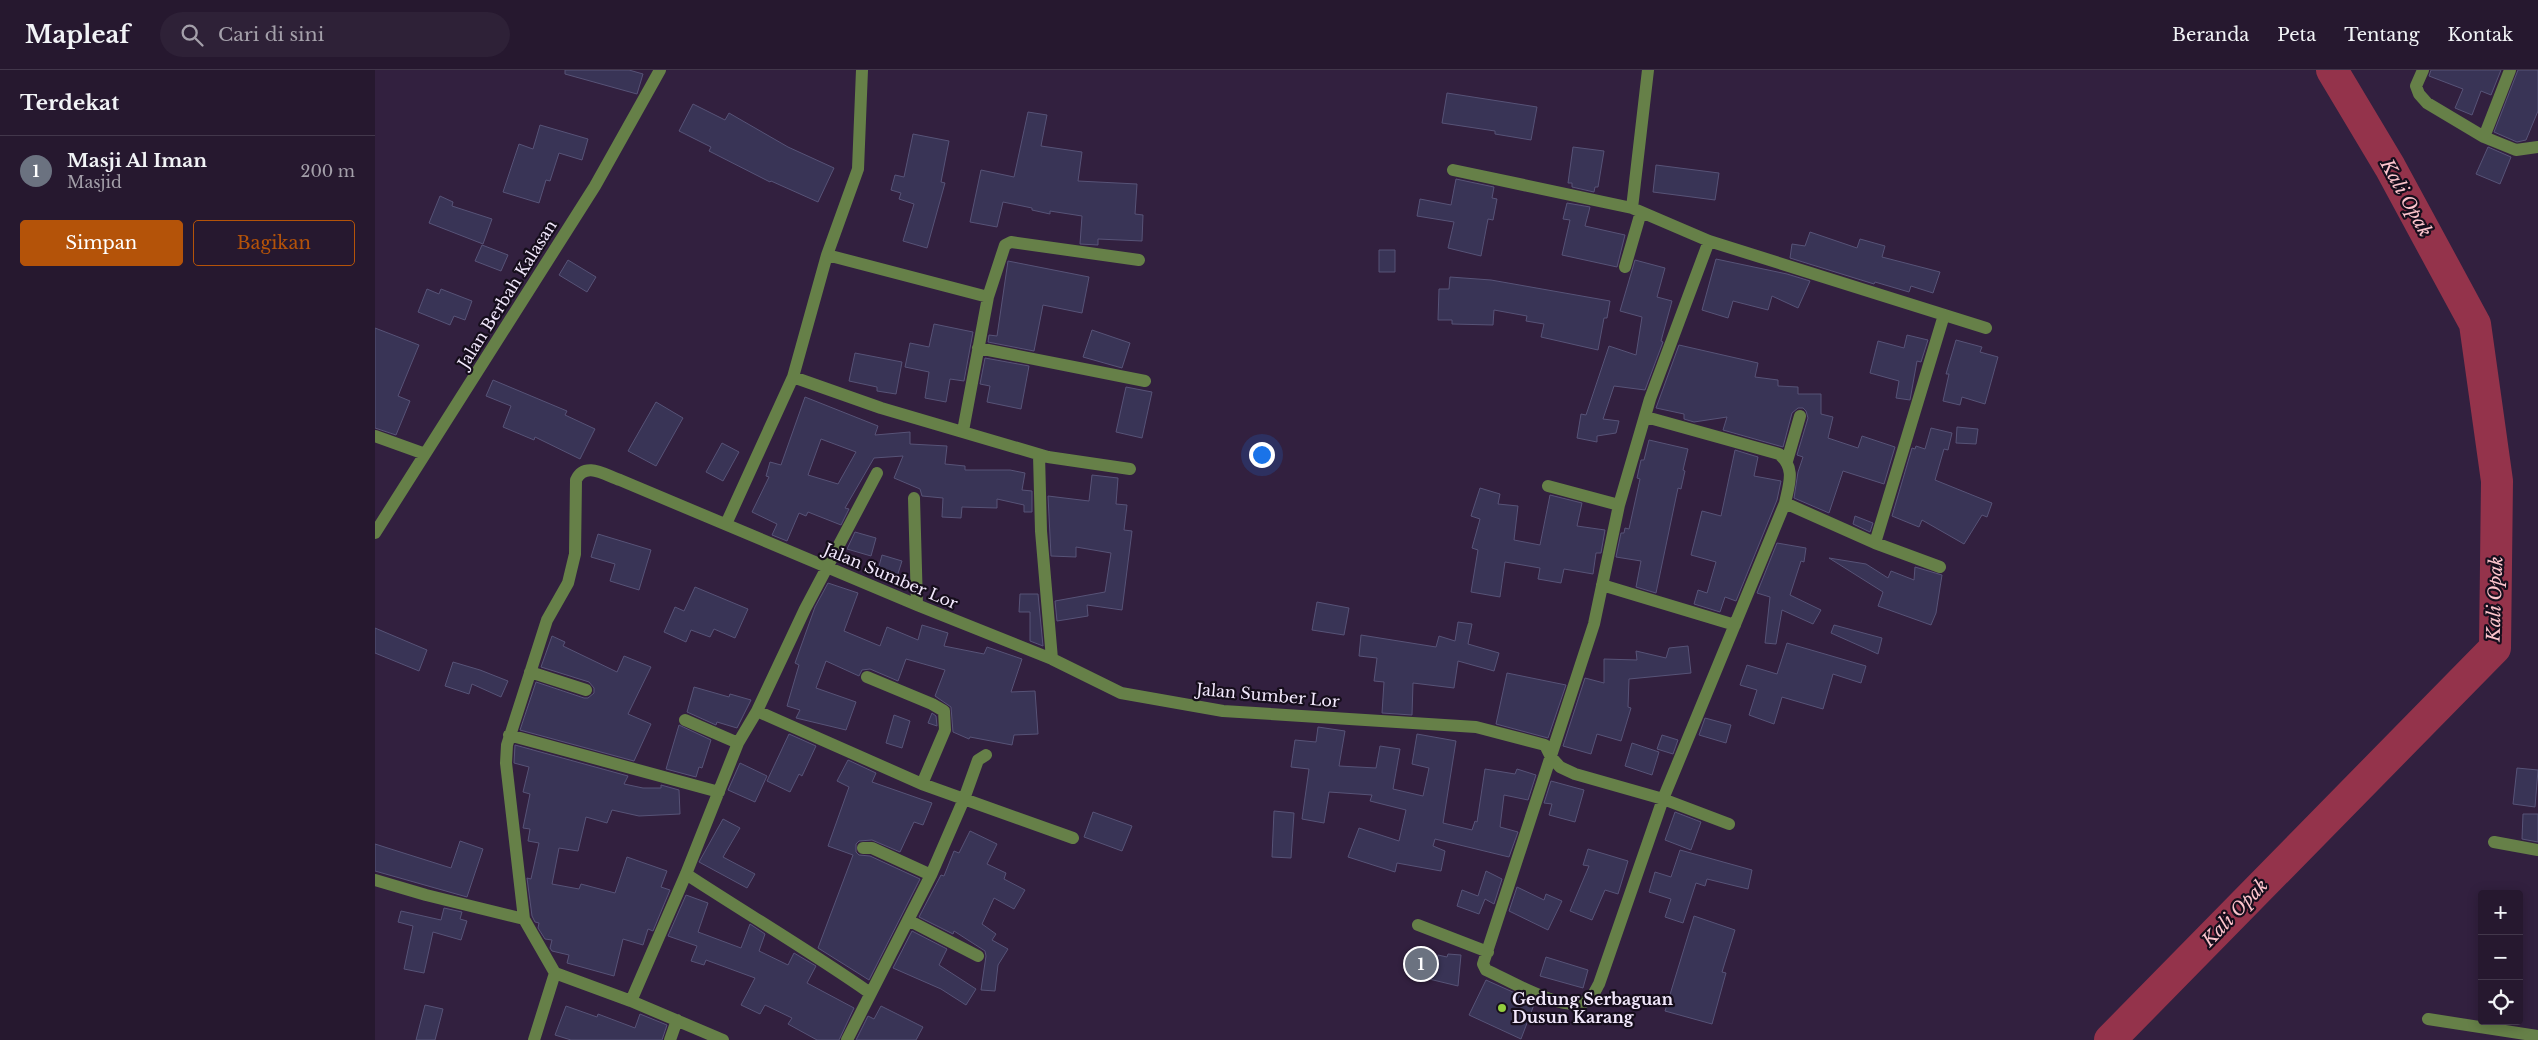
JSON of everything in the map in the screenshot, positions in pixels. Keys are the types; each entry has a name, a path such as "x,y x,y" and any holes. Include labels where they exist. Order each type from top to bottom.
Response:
{"street":[{"name":"Jalan Berbah Kalasan","path":"375,533 595,186 661,70"},
{"path":"726,524 793,377 827,255 858,169 862,70"},
{"path":"1625,267 1636,210 1648,70"},
{"path":"2423,70 2416,86 2419,94 2427,103 2483,138 2516,150 2538,147"},
{"path":"2483,138 2510,70"},
{"path":"1453,170 1636,210 1709,241 1986,328"},
{"path":"1646,417 1779,454 1787,461 1791,473 1785,503 1663,799 1599,984 1590,1000 1575,1006 1561,1004 1486,970 1483,964 1594,624 1619,504 1650,399 1709,241"},
{"path":"963,431 988,297 1005,245 1011,242 1139,260"},
{"path":"827,255 988,297"},
{"path":"1875,542 1944,315"},
{"path":"978,348 1145,380"},
{"path":"793,377 881,408 1039,455 1130,469"},
{"path":"1787,461 1800,416"},
{"path":"375,436 425,454"},
{"path":"1039,455 1041,531 1052,659"},
{"name":"Jalan Sumber Lor","path":"530,672 547,620 568,584 575,554 576,480 579,473 591,469 917,605 1052,659 1121,693 1223,710 1476,727 1545,745 1551,757 1560,767 1575,774 1663,799 1729,824"},
{"path":"631,1001 686,874 738,743 757,710 805,609 829,567 877,473"},
{"path":"1548,486 1619,504"},
{"path":"914,498 917,605"},
{"path":"1785,503 1875,542 1940,567"},
{"path":"1602,585 1735,625"},
{"path":"586,690 530,672 509,735 506,763 525,919 555,973 631,1001 723,1040"},
{"path":"867,677 932,704 944,711 945,730 922,784"},
{"path":"757,710 922,784 1073,838"},
{"path":"685,720 738,743"},
{"path":"509,735 719,792"},
{"path":"847,1040 931,875 964,799 978,760 986,755"},
{"path":"2494,842 2538,850"},
{"path":"863,848 872,848 931,875"},
{"path":"686,874 812,952 870,993"},
{"path":"375,880 426,895 525,919"},
{"path":"908,920 978,956"},
{"path":"1418,925 1488,952"},
{"path":"534,1040 555,973"},
{"path":"2429,1019 2538,1036"},
{"path":"670,1040 677,1020"}],"building":[{"path":"565,70 629,70 643,74 637,94 565,74"},
{"path":"2431,70 2501,70 2491,95 2481,91 2472,115 2455,108 2463,89 2429,76"},
{"path":"2518,70 2538,70 2538,111 2526,140 2517,142 2494,132"},
{"path":"1447,93 1537,107 1531,140 1495,134 1495,131 1442,123"},
{"path":"693,104 725,120 729,113 788,147 834,168 818,202 770,182 709,151 711,147 679,131"},
{"path":"1028,112 1047,115 1041,146 1082,152 1078,181 1137,184 1135,214 1143,215 1142,241 1098,239 1098,245 1080,244 1082,216 1050,211 1050,214 1003,202 997,227 970,222 981,170 1014,177"},
{"path":"540,125 588,139 582,160 559,153 550,181 546,180 539,203 503,192 519,144 533,149"},
{"path":"913,134 949,141 941,182 945,183 927,248 903,241 914,204 899,199 901,193 891,190 895,175 904,177"},
{"path":"1573,147 1604,151 1598,187 1595,187 1594,192 1572,187 1572,183 1568,183"},
{"path":"2488,147 2511,157 2500,184 2476,174"},
{"path":"1656,165 1719,173 1715,200 1653,192"},
{"path":"1456,179 1494,187 1492,198 1497,199 1493,220 1488,219 1481,256 1448,248 1454,222 1417,216 1420,199 1451,205"},
{"path":"440,196 453,202 452,206 492,219 483,244 429,223"},
{"path":"1567,203 1590,207 1585,226 1625,235 1617,267 1562,255 1570,220 1563,219"},
{"path":"1810,232 1857,248 1860,239 1885,246 1882,257 1940,272 1933,293 1911,286 1909,292 1875,282 1874,284 1790,258 1792,244 1805,246"},
{"path":"482,245 508,255 501,271 475,261"},
{"path":"1379,250 1395,250 1395,272 1379,272"},
{"path":"1716,259 1787,274 1810,281 1798,308 1772,296 1768,310 1733,301 1728,318 1702,310"},
{"path":"568,260 596,277 587,292 559,275"},
{"path":"1635,260 1665,268 1657,297 1672,301 1661,341 1663,342 1645,390 1614,386 1603,419 1619,421 1616,433 1597,436 1597,442 1577,438 1581,414 1586,415 1609,346 1636,355 1642,317 1620,311"},
{"path":"1008,261 1089,277 1082,313 1043,305 1034,351 988,342 989,335 997,336"},
{"path":"1450,277 1491,280 1610,301 1607,318 1604,318 1598,350 1541,337 1544,324 1526,321 1527,316 1494,310 1493,325 1452,324 1452,320 1438,320 1439,289 1449,289"},
{"path":"427,289 439,294 441,289 472,301 465,320 454,316 450,325 418,312"},
{"path":"934,324 973,332 964,381 950,379 946,402 925,398 929,372 905,367 910,343 929,347"},
{"path":"375,328 419,345 398,396 410,401 396,435 375,428"},
{"path":"1092,330 1130,343 1122,368 1083,357"},
{"path":"1907,335 1928,340 1921,362 1917,361 1910,400 1896,398 1899,381 1870,373 1878,341 1904,348"},
{"path":"1956,340 1982,347 1980,352 1998,357 1985,404 1962,397 1960,405 1943,401 1949,374 1946,374"},
{"path":"1679,345 1758,363 1755,377 1778,380 1778,386 1798,387 1798,394 1821,394 1821,414 1833,417 1828,438 1858,448 1862,436 1895,447 1884,484 1843,471 1829,513 1794,498 1798,472 1803,457 1797,455 1808,418 1803,408 1798,408 1792,413 1783,447 1723,430 1727,417 1694,422 1684,419 1684,414 1656,408"},
{"path":"855,353 902,362 896,394 877,391 877,387 849,381"},
{"path":"985,358 1029,366 1021,409 987,402 990,386 980,384"},
{"path":"493,380 567,411 565,415 595,429 580,459 535,437 534,440 503,427 511,406 486,396"},
{"path":"1126,387 1152,392 1142,438 1116,432"},
{"path":"805,397 878,426 875,435 910,432 910,444 947,446 945,464 965,466 965,470 1010,470 1025,473 1022,490 1032,491 1032,512 1024,512 1024,505 997,499 997,508 962,507 961,518 942,517 943,498 922,496 920,489 894,478 903,456 874,458 845,508 849,509 841,525 808,512 806,516 799,513 787,541 772,535 777,524 752,512 769,477 766,476 770,462 781,465","holes":["821,439 856,452 838,484 808,475"]},
{"path":"656,402 683,418 656,466 628,451"},
{"path":"1957,427 1978,429 1976,444 1956,443"},
{"path":"1931,428 1952,433 1948,450 1944,449 1935,480 1992,503 1987,517 1982,515 1964,544 1922,520 1919,527 1892,516 1912,448 1915,449 1916,446 1925,449"},
{"path":"1649,440 1688,449 1681,489 1678,488 1656,593 1636,587 1641,561 1616,557 1621,533 1624,533 1625,528 1629,529 1640,479 1637,478 1641,460 1644,460"},
{"path":"722,443 739,452 723,481 706,472"},
{"path":"1735,450 1758,457 1754,476 1781,481 1777,500 1736,601 1725,597 1720,612 1694,604 1698,590 1707,593 1716,562 1691,555 1702,511 1721,516"},
{"path":"1092,475 1118,478 1116,504 1127,505 1124,530 1132,531 1122,610 1087,605 1088,616 1057,621 1055,601 1105,592 1111,553 1076,547 1076,557 1051,556 1048,496 1089,501"},
{"path":"1480,488 1500,494 1498,504 1518,506 1514,540 1540,545 1550,495 1582,503 1577,526 1605,530 1601,553 1596,553 1593,574 1564,569 1561,583 1538,579 1540,568 1505,562 1500,597 1471,592 1478,550 1472,548 1480,519 1471,516"},
{"path":"1855,516 1873,523 1870,532 1853,524"},
{"path":"855,532 876,538 871,556 847,549"},
{"path":"598,534 651,550 639,590 610,581 615,564 591,557"},
{"path":"1777,543 1806,548 1804,562 1801,561 1790,595 1821,610 1813,624 1782,610 1776,644 1765,643 1770,597 1757,593"},
{"path":"882,555 902,561 895,583 876,577"},
{"path":"1829,558 1866,564 1888,578 1891,571 1914,580 1915,567 1942,575 1936,613 1931,625 1878,606 1883,592"},
{"path":"828,583 858,593 844,631 880,646 887,627 918,640 922,625 948,633 944,646 984,654 987,647 1022,659 1011,692 1035,691 1038,734 1014,735 1012,745 970,737 969,739 953,732 951,707 935,696 945,670 906,659 898,681 870,669 862,670 859,676 826,661 816,688 856,702 846,730 796,718 800,710 787,706 799,665 795,663 815,607"},
{"path":"695,587 748,609 735,638 714,629 710,637 691,630 686,642 664,632 675,607 684,611"},
{"path":"1020,594 1038,594 1043,646 1030,641 1030,612 1019,612"},
{"path":"1317,602 1349,608 1344,635 1312,630"},
{"path":"1458,622 1472,624 1468,644 1499,653 1494,671 1458,661 1454,688 1413,683 1412,715 1382,713 1384,682 1374,681 1377,658 1359,656 1361,635 1436,647 1439,636 1455,641"},
{"path":"1834,625 1882,638 1878,654 1831,633"},
{"path":"375,628 427,650 419,671 375,653"},
{"path":"552,636 565,642 563,646 617,672 624,656 651,667 628,714 651,724 634,761 520,730 536,682 584,698 588,698 594,693 594,688 589,682 541,667"},
{"path":"1787,643 1866,666 1861,683 1833,674 1823,709 1782,697 1774,724 1749,715 1757,690 1740,685 1747,665 1777,674"},
{"path":"1688,646 1691,673 1629,679 1628,707 1631,708 1621,741 1597,734 1591,754 1563,746 1585,678 1604,683 1604,659 1637,660 1636,651 1666,658 1669,648"},
{"path":"453,662 508,681 501,697 472,684 469,694 445,686"},
{"path":"1507,673 1566,685 1548,738 1496,724"},
{"path":"694,687 729,697 730,694 751,700 737,728 717,722 716,725 687,712"},
{"path":"932,713 936,716 937,726 928,723"},
{"path":"894,715 910,721 902,748 886,743"},
{"path":"1705,718 1731,725 1726,743 1699,735"},
{"path":"679,725 711,740 702,768 699,767 696,777 666,769"},
{"path":"1318,727 1345,731 1339,766 1376,768 1380,746 1400,749 1393,789 1423,796 1429,768 1412,764 1417,734 1456,741 1443,823 1472,830 1475,821 1477,822 1485,769 1515,774 1517,769 1536,775 1528,800 1504,795 1500,827 1518,832 1509,857 1435,839 1433,846 1445,851 1441,871 1397,863 1395,872 1348,857 1359,828 1399,841 1406,810 1370,801 1372,795 1329,792 1324,823 1302,819 1309,769 1291,767 1295,740 1316,742"},
{"path":"789,734 816,746 802,776 799,774 790,792 767,781"},
{"path":"1662,735 1678,740 1673,754 1657,749"},
{"path":"1632,743 1659,752 1652,775 1625,766"},
{"path":"515,745 628,776 624,784 643,788 661,788 661,785 679,790 680,814 639,816 612,810 607,823 586,817 578,851 559,848 552,884 579,889 581,884 615,893 627,857 667,871 661,887 670,890 653,931 648,929 643,945 623,939 614,976 567,963 569,955 552,951 550,948 552,940 545,939 538,928 539,923 535,922 532,916 527,878 531,879 539,843 528,841 530,829 523,828 530,794 523,792 529,767 514,763"},
{"path":"848,760 876,773 872,782 932,803 923,825 914,822 900,852 872,840 859,841 856,844 856,852 859,855 870,856 920,879 869,980 818,948 853,855 828,846 849,787 837,781"},
{"path":"740,763 767,776 755,802 728,790"},
{"path":"2517,768 2538,770 2535,807 2513,804"},
{"path":"1551,781 1584,790 1575,822 1549,815 1552,804 1544,803"},
{"path":"1274,811 1294,813 1291,858 1272,857"},
{"path":"1093,812 1132,826 1122,851 1084,837"},
{"path":"1675,812 1701,822 1691,850 1665,840"},
{"path":"2523,814 2538,814 2538,842 2522,839"},
{"path":"723,819 740,828 723,857 755,874 747,888 699,862"},
{"path":"970,831 997,844 987,864 1006,873 1004,879 1025,890 1014,909 994,898 982,924 996,934 992,940 1008,949 998,965 995,991 981,990 986,956 985,951 954,931 953,934 919,917 941,875 944,876 954,851 959,853"},
{"path":"460,841 483,849 467,897 375,871 375,844 451,868"},
{"path":"1588,849 1628,861 1618,894 1605,890 1592,920 1570,911 1589,866 1583,865"},
{"path":"1680,850 1752,870 1748,889 1707,879 1705,886 1696,883 1683,923 1665,917 1671,899 1649,892 1655,872 1671,877"},
{"path":"1486,871 1502,879 1494,904 1485,899 1479,914 1457,906 1462,890 1478,896"},
{"path":"1517,887 1544,900 1546,894 1562,901 1548,930 1509,911"},
{"path":"686,895 708,903 698,932 741,948 750,924 765,934 759,951 788,965 794,953 816,966 807,983 854,1008 839,1040 817,1040 788,1024 792,1018 765,1005 760,1014 741,1005 755,978 706,960 704,965 691,961 697,946 668,936"},
{"path":"444,908 462,912 460,919 467,921 461,940 433,932 424,973 404,969 413,926 398,922 401,911 441,920"},
{"path":"1694,916 1735,930 1722,972 1726,973 1712,1024 1665,1011"},
{"path":"912,931 947,949 939,965 976,989 966,1005 941,989 893,968"},
{"path":"1448,954 1461,955 1458,986 1429,979 1438,955 1447,957"},
{"path":"1546,957 1588,970 1583,988 1540,976"},
{"name":"Gedung Serbaguan Dusun Karang","path":"1486,980 1535,1002 1521,1039 1469,1015"},
{"path":"425,1005 443,1009 435,1040 416,1040"},
{"path":"566,1006 597,1017 598,1014 635,1028 640,1014 667,1025 662,1040 571,1040 555,1035"},
{"path":"881,1006 923,1027 916,1040 856,1040 868,1016 874,1019"}],"waterway":[{"name":"Kali Opak","path":"2110,1040 2495,648 2497,481 2475,324 2390,167 2332,70"}],"place":[{"name":"Masji Al Iman","path":"1421,964"},
{"name":"Gedung Serbaguan Dusun Karang","path":"1502,1008"}]}
